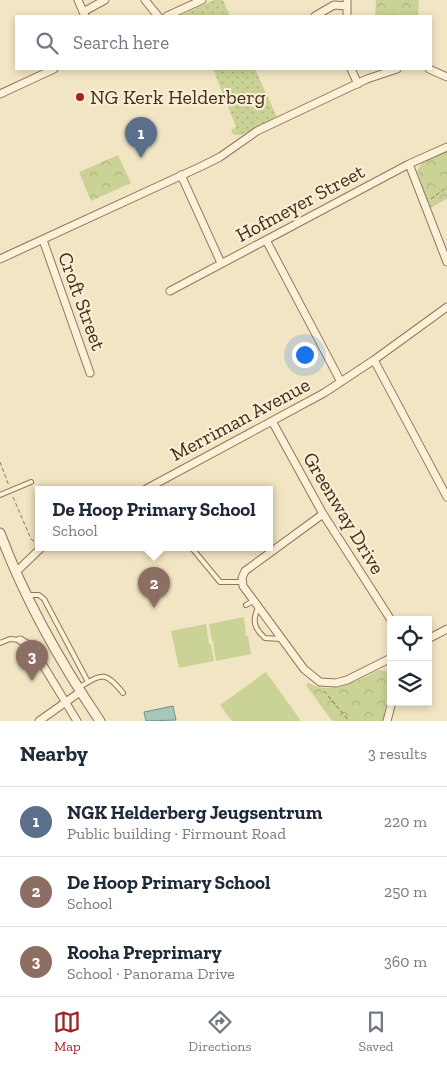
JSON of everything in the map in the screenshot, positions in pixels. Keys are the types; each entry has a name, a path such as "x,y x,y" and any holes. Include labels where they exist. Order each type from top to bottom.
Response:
{"street":[{"path":"78,0 84,14 105,0"},
{"path":"169,15 202,0"},
{"path":"146,2 151,15"},
{"path":"146,2 157,15"},
{"path":"317,15 334,5 347,3"},
{"path":"0,94 52,70"},
{"path":"351,70 358,84"},
{"path":"0,259 220,157 257,131 358,84 394,70"},
{"path":"431,70 447,78"},
{"name":"Hofmeyer Street","path":"170,291 409,164 447,147"},
{"path":"409,164 447,262"},
{"path":"181,175 221,263"},
{"name":"Croft Street","path":"43,240 90,373"},
{"path":"266,240 341,382"},
{"name":"Merriman Avenue","path":"153,486 341,382 447,306"},
{"path":"374,360 447,497"},
{"name":"Greenway Drive","path":"272,421 323,514 388,616"},
{"path":"273,550 323,514"},
{"path":"0,533 25,595 79,690 100,721"},
{"path":"16,572 36,551"},
{"path":"272,551 243,574 242,582 249,603 258,608 304,670 315,679 328,683 347,680 387,660"},
{"path":"432,638 447,629"},
{"path":"20,640 32,647 77,721"},
{"path":"39,721 79,690"},
{"path":"387,721 391,706"}],"lane":[{"path":"0,495 31,482"},
{"path":"194,551 220,582 242,582"},
{"path":"25,595 35,594 44,599 88,682"},
{"path":"258,608 253,620 255,628 265,638 281,639"},
{"path":"0,643 10,639 20,640"},
{"path":"79,690 96,677 106,676 123,693"}],"path":[{"path":"425,205 447,187"},
{"path":"0,462 30,539 35,542"},
{"path":"315,679 349,721"}],"green space":[{"path":"214,0 223,0 230,15 181,15"},
{"path":"376,0 419,0 418,15 375,15"},
{"path":"213,70 255,70 277,117 241,135 234,135 231,130 236,127"},
{"path":"447,150 447,199 430,208 417,170 424,160"},
{"path":"118,155 131,183 91,201 79,172"},
{"path":"244,617 246,636 248,636 251,654 216,661 214,641 212,641 209,624"},
{"path":"206,624 214,661 179,668 171,631"},
{"path":"379,670 387,672 387,699 383,721 332,721 306,685 309,683 317,687 326,688 354,682"},
{"path":"266,672 301,721 232,721 220,705"}],"water":[{"path":"173,706 176,720 146,721 144,712"}],"place":[{"name":"NG Kerk Helderberg","path":"80,97"},
{"name":"NGK Helderberg Jeugsentrum","path":"141,158"},
{"name":"De Hoop Primary School","path":"154,608"},
{"name":"Rooha Preprimary","path":"32,681"}]}
